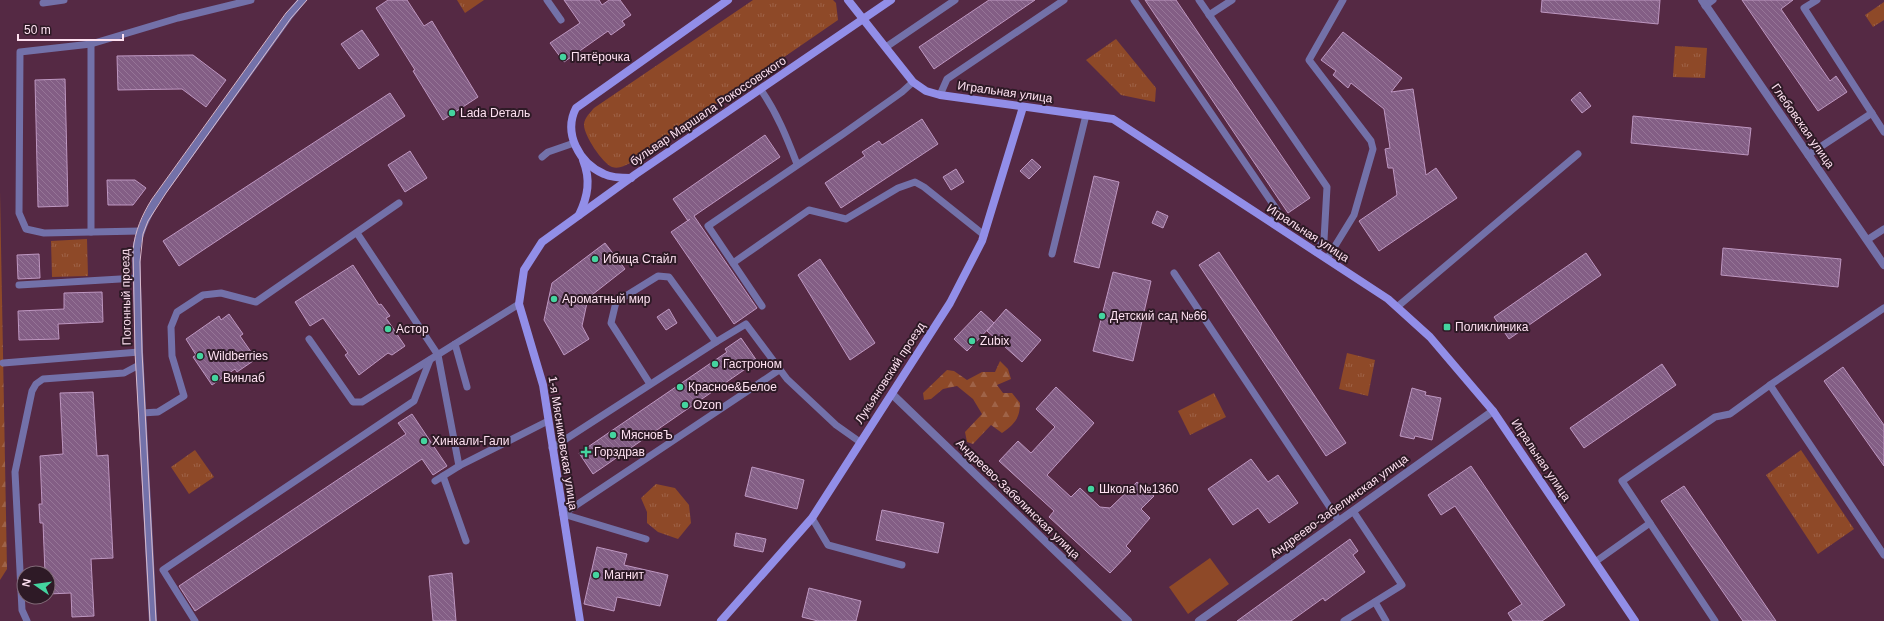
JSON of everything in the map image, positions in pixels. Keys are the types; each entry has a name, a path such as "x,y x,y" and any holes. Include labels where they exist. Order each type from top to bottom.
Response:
{"street":[{"name":"Погонный проезд","path":"153,621 139,365 136,250 140,231 155,202 301,0"},
{"name":"бульвар Маршала Рокоссовского","path":"728,0 576,108 570,127 574,143 582,157 602,174 620,178 631,178 864,20 891,0"},
{"path":"848,0 864,20"},
{"name":"Глебовская улица","path":"1704,3 1884,265"},
{"name":"Игральная улица","path":"864,20 913,82 926,91 940,95 1023,108 1086,115 1113,120 1327,259 1397,307 1430,337 1493,411 1635,621"},
{"name":"Лукьяновский проезд","path":"721,621 812,518 950,303 984,235 1023,108"},
{"path":"578,216 586,200 588,191 588,181 582,157"},
{"name":"1-я Мясниковская улица","path":"580,621 543,386 519,304 524,270 542,242 631,178"},
{"name":"Андреево-Забелинская улица","path":"892,394 1128,621"},
{"name":"Андреево-Забелинская улица","path":"1199,621 1493,411"}],"lane":[{"path":"43,3 64,0"},
{"path":"140,231 44,233 26,229 19,213 20,52 91,44 178,18 251,0"},
{"path":"547,0 561,20"},
{"path":"886,47 955,0"},
{"path":"940,95 947,79 1064,0"},
{"path":"1134,0 1276,210 1272,223"},
{"path":"1199,0 1327,187 1324,240 1316,252"},
{"path":"1209,15 1232,0"},
{"path":"1327,259 1354,215 1373,149 1371,140 1309,60 1343,0"},
{"path":"1704,3 1714,0"},
{"path":"1817,0 1804,8 1884,132"},
{"path":"91,44 91,232"},
{"path":"762,306 708,226 902,92 913,82"},
{"path":"761,90 771,104 797,164"},
{"path":"1808,155 1872,113"},
{"path":"1052,254 1086,115"},
{"path":"542,157 548,152 574,143"},
{"path":"1397,307 1578,154"},
{"path":"733,263 809,210 846,219 898,188 915,182 924,187 984,235"},
{"path":"142,414 158,412 184,396 172,356 171,327 177,312 203,295 209,294 221,293 256,302 357,234 399,203"},
{"path":"1867,240 1884,229"},
{"path":"357,234 438,355 459,466"},
{"path":"1174,273 1339,521"},
{"path":"650,384 611,323 616,302 658,276 669,277 716,342"},
{"path":"19,284 137,278"},
{"path":"309,339 353,402 362,402 519,304"},
{"path":"1715,621 1622,481 1715,417 1730,414 1770,385 1884,308"},
{"path":"552,448 746,324 787,380 836,425 860,442"},
{"path":"455,344 467,387"},
{"path":"3,363 139,352"},
{"path":"195,621 163,570 414,401 430,360"},
{"path":"27,621 22,610 14,472 32,391 36,384 44,379 124,373 139,365"},
{"path":"563,514 779,370"},
{"path":"1770,385 1884,555"},
{"path":"435,481 459,466 548,422"},
{"path":"443,476 466,541"},
{"path":"1344,621 1402,585 1353,511"},
{"path":"563,514 646,539"},
{"path":"812,518 828,545 902,565"},
{"path":"1595,562 1650,523"},
{"path":"1375,602 1386,621"}],"green space":[{"path":"457,0 484,0 465,13"},
{"path":"753,0 833,0 836,3 838,20 630,163 617,168 612,167 603,160 590,141 584,124 585,119 594,108"},
{"path":"1884,2 1884,20 1873,27 1865,15"},
{"path":"1116,39 1156,88 1155,102 1121,95 1086,60"},
{"path":"1675,46 1707,48 1705,78 1673,77"},
{"path":"0,192 7,569 0,580"},
{"path":"87,239 88,276 52,277 51,241"},
{"path":"1347,353 1375,360 1368,396 1339,389"},
{"path":"1000,361 1008,369 1011,379 997,385 1003,393 1012,393 1020,403 1020,409 1016,421 1002,433 991,425 973,444 967,442 965,432 982,414 973,399 957,386 943,389 931,399 924,400 923,393 947,370 954,371 967,380 982,372 995,372"},
{"path":"1214,393 1226,417 1190,435 1178,411"},
{"path":"195,450 214,477 189,494 171,467"},
{"path":"1801,450 1854,529 1818,554 1766,475"},
{"path":"656,484 675,488 689,505 691,523 678,539 658,532 647,523 647,512 641,498"},
{"path":"1210,558 1229,584 1188,614 1169,587"}],"building":[{"path":"388,0 407,0 424,26 432,21 478,97 443,120 413,71 415,70 376,8"},
{"path":"564,0 599,0 602,5 609,0 620,0 631,15 622,21 625,25 611,35 608,31 564,62 550,43 580,23"},
{"path":"989,0 1035,0 934,69 919,47"},
{"path":"1145,0 1176,0 1310,198 1288,213"},
{"path":"1542,0 1660,0 1658,24 1541,12"},
{"path":"1742,0 1793,0 1781,9 1830,81 1836,76 1847,92 1818,111"},
{"path":"362,30 379,55 359,69 341,44"},
{"path":"1343,32 1402,78 1391,92 1413,89 1426,175 1436,168 1457,198 1379,251 1359,221 1397,195 1393,168 1388,168 1385,149 1390,148 1384,109 1351,83 1348,88 1333,75 1336,71 1321,60"},
{"path":"193,55 226,80 206,107 182,89 118,90 117,56"},
{"path":"65,79 68,206 38,207 35,80"},
{"path":"1580,92 1591,106 1582,113 1571,100"},
{"path":"390,93 405,116 179,266 163,241"},
{"path":"1633,116 1751,128 1748,155 1631,143"},
{"path":"922,119 938,144 841,208 825,183 865,156 862,152 879,141 882,145"},
{"path":"765,135 780,157 694,216 757,308 734,324 671,232 688,221 673,199"},
{"path":"410,151 427,178 405,192 388,165"},
{"path":"1032,159 1041,167 1029,179 1020,171"},
{"path":"956,169 964,182 951,190 943,177"},
{"path":"1094,176 1119,182 1099,268 1074,262"},
{"path":"107,180 135,180 146,188 133,205 108,205"},
{"path":"1157,211 1168,216 1163,228 1152,223"},
{"path":"605,243 625,269 588,298 582,326 589,339 564,355 544,320 552,283"},
{"path":"1723,248 1841,259 1838,287 1721,275"},
{"path":"1219,252 1346,443 1326,456 1199,265"},
{"path":"1586,253 1601,275 1509,339 1494,317"},
{"path":"39,254 40,278 18,279 17,255"},
{"path":"820,259 875,343 850,360 798,275"},
{"path":"353,265 379,305 381,304 390,316 386,318 405,346 392,355 388,353 359,375 345,355 348,353 323,318 310,326 295,302"},
{"path":"1113,272 1151,281 1133,361 1093,351"},
{"path":"102,292 103,322 58,324 59,339 19,340 18,311 64,309 64,293"},
{"path":"669,309 677,323 666,330 657,317"},
{"path":"1006,309 1041,340 1022,362 987,331"},
{"path":"981,311 994,323 967,351 954,339"},
{"path":"229,314 243,334 240,336 256,359 237,372 235,369 212,385 193,357 196,355 186,339 219,316 221,320"},
{"path":"741,338 757,361 593,474 579,453 727,352 725,349"},
{"path":"1662,364 1676,385 1584,448 1570,428"},
{"path":"1843,367 1884,425 1884,466 1824,381"},
{"path":"1056,387 1094,423 1047,475 1071,497 1080,488 1100,507 1110,508 1137,482 1154,496 1141,509 1150,518 1126,546 1131,551 1110,573 1049,517 1054,511 999,461 1018,441 1031,453 1055,427 1036,409"},
{"path":"1412,388 1426,392 1425,395 1441,398 1432,440 1415,436 1414,439 1400,436"},
{"path":"93,392 97,456 108,455 113,558 91,559 94,616 72,617 71,593 56,594 56,565 45,565 43,523 40,523 39,504 42,504 40,456 63,454 60,393"},
{"path":"412,414 447,466 433,475 422,459 195,611 179,586 406,434 398,423"},
{"path":"1251,459 1268,482 1278,475 1298,503 1269,523 1258,508 1233,525 1208,489"},
{"path":"1471,466 1565,605 1542,621 1513,621 1508,613 1522,604 1455,506 1441,515 1428,495"},
{"path":"752,467 804,480 797,509 745,496"},
{"path":"1684,486 1776,621 1743,621 1692,547 1661,501"},
{"path":"882,510 944,523 938,553 876,540"},
{"path":"736,533 766,539 763,552 734,546"},
{"path":"1350,539 1358,551 1353,555 1365,572 1325,601 1323,598 1291,621 1237,621"},
{"path":"597,547 627,554 624,565 668,575 660,606 617,597 614,611 584,604"},
{"path":"452,573 456,621 433,621 429,576"},
{"path":"809,588 861,601 856,621 818,621 802,617"}],"tram line":[{"path":"150,621 135,352 133,250 135,236 142,217 152,199 286,13 298,0"},
{"path":"156,621 142,352 140,262 143,234 148,221 166,193 291,18 307,0"}],"place":[{"name":"Пятёрочка","path":"563,57"},
{"name":"Lada Dеталь","path":"452,113"},
{"name":"Ибица Стайл","path":"595,259"},
{"name":"Ароматный мир","path":"554,299"},
{"name":"Детский сад №66","path":"1102,316"},
{"name":"Поликлиника","path":"1447,327"},
{"name":"Астор","path":"388,329"},
{"name":"Zubix","path":"972,341"},
{"name":"Wildberries","path":"200,356"},
{"name":"Гастроном","path":"715,364"},
{"name":"Винлаб","path":"215,378"},
{"name":"Красное&Белое","path":"680,387"},
{"name":"Ozon","path":"685,405"},
{"name":"МясновЪ","path":"613,435"},
{"name":"Хинкали-Гали","path":"424,441"},
{"name":"Горздрав","path":"586,452"},
{"name":"Школа №1360","path":"1091,489"},
{"name":"Магнит","path":"596,575"}]}
